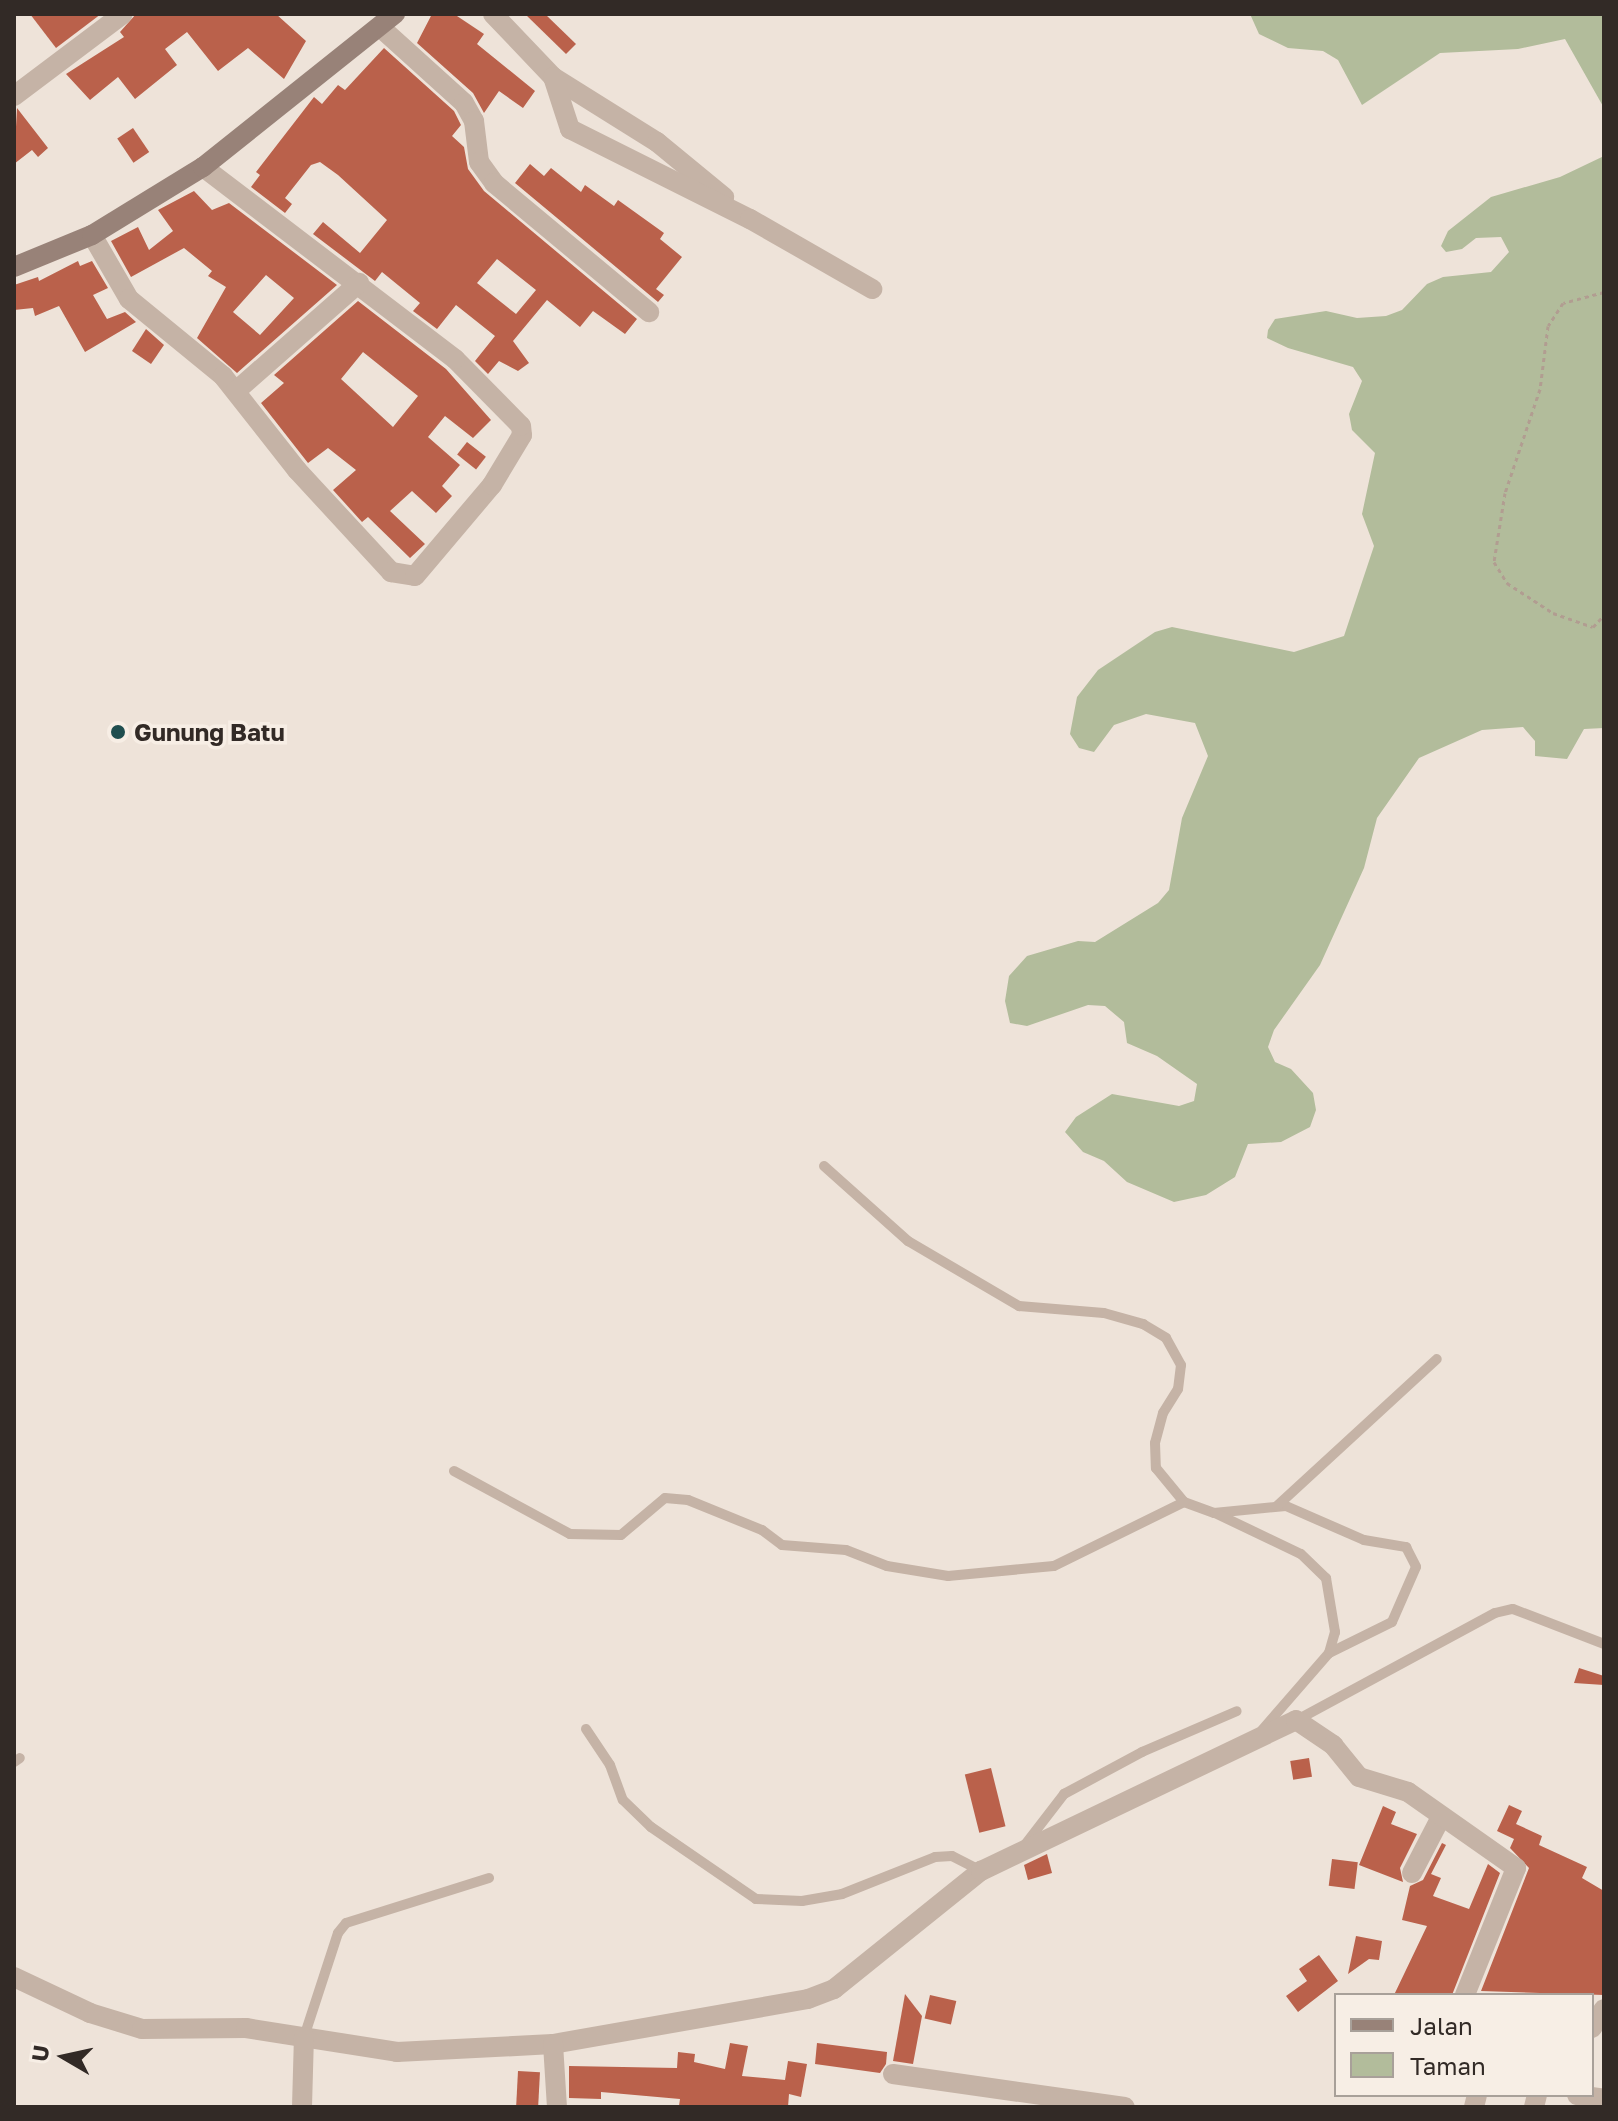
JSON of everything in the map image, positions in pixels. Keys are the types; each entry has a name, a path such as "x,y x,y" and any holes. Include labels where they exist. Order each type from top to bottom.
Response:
{"main road":[{"path":"14,267 92,235 203,167 388,20"}],"street":[{"path":"14,96 123,14"},
{"path":"493,14 553,77 657,142 750,219"},
{"path":"388,20 464,103 474,121 479,162 494,183 649,312"},
{"path":"553,77 570,129 750,219 872,289"},
{"path":"92,235 129,299 236,391 297,470 391,572 415,576 492,485 522,435 521,426 455,359 203,167"},
{"path":"236,391 359,283"},
{"path":"14,1977 90,2013 142,2029 246,2028 397,2052 553,2044 808,1999 834,1989 981,1871 1258,1735 1296,1720 1333,1745 1359,1777 1408,1792 1440,1819 1517,1871 1466,1993"},
{"path":"1412,1873 1440,1819"},
{"path":"302,2107 304,2037"},
{"path":"553,2044 557,2107"},
{"path":"893,2074 1125,2107"}],"lane":[{"path":"824,1166 908,1241 1019,1306 1104,1313 1143,1324 1166,1338 1181,1365 1178,1389 1163,1413 1155,1443 1156,1468 1184,1502 1301,1554 1326,1578 1335,1632 1329,1653"},
{"path":"1277,1506 1437,1359"},
{"path":"454,1471 570,1534 621,1535 652,1505 677,1499 762,1530 782,1545 846,1550 887,1566 948,1576 1054,1566 1184,1502"},
{"path":"1214,1513 1277,1506 1364,1540 1406,1547 1416,1567 1407,1596 1392,1622 1329,1653 1258,1735"},
{"path":"1296,1720 1504,1611 1550,1619 1585,1640 1604,1644"},
{"path":"1021,1851 1064,1794 1142,1752 1237,1711"},
{"path":"586,1729 610,1765 623,1800 651,1827 756,1899 802,1901 842,1894 935,1857 952,1856 981,1871"},
{"path":"304,2037 338,1933 346,1923 489,1878"}],"path":[{"path":"1603,617 1593,627 1553,613 1507,583 1494,562 1505,493 1540,389 1548,326 1563,303 1604,292"},
{"path":"1603,617 1604,625"}],"green space":[{"path":"1250,14 1604,14 1604,108 1565,39 1518,49 1440,53 1362,105 1338,60 1323,51 1288,48 1259,34"},
{"path":"1604,156 1604,728 1584,729 1567,759 1535,756 1535,741 1523,727 1482,730 1419,758 1377,818 1364,868 1320,965 1274,1030 1268,1047 1275,1062 1291,1069 1313,1093 1316,1110 1310,1127 1281,1142 1248,1144 1235,1177 1206,1195 1174,1202 1127,1182 1104,1161 1083,1152 1065,1132 1076,1117 1112,1094 1179,1106 1194,1101 1197,1084 1157,1056 1127,1043 1124,1022 1105,1006 1088,1005 1027,1026 1010,1023 1005,1001 1009,976 1027,956 1078,941 1095,942 1158,903 1169,890 1182,818 1208,756 1195,723 1146,714 1114,725 1094,752 1079,748 1070,734 1077,697 1098,670 1155,632 1172,627 1294,652 1344,636 1374,546 1362,514 1375,453 1352,430 1349,414 1362,381 1353,367 1288,348 1267,338 1268,330 1275,319 1326,311 1357,318 1386,316 1402,310 1427,284 1443,277 1491,272 1509,252 1501,237 1476,238 1462,249 1446,252 1441,246 1448,231 1491,197 1560,177"}],"building":[{"path":"30,14 101,14 56,48"},
{"path":"136,14 276,14 306,41 284,79 248,48 218,71 187,32 165,49 177,65 135,99 118,77 90,100 66,74 124,37 120,32"},
{"path":"432,14 454,14 484,34 477,44 535,91 523,108 499,91 484,113 473,93 417,43"},
{"path":"525,14 545,14 576,44 566,54"},
{"path":"384,48 454,111 461,125 452,136 464,147 468,169 484,191 637,319 625,334 593,311 580,327 547,300 513,341 529,363 518,371 499,361 488,374 475,361 495,336 456,305 437,329 413,311 420,303 382,272 375,281 313,234 323,222 360,253 387,220 338,175 320,162 311,165 285,198 292,204 285,213 251,187 260,175 256,172 314,97 322,104 338,85 345,90","holes":["497,259 536,290 516,314 477,283"]},
{"path":"17,108 48,148 38,157 32,150 14,164"},
{"path":"133,128 149,152 133,163 117,139"},
{"path":"530,164 544,176 551,168 581,192 585,185 614,206 618,200 664,233 660,239 682,257 656,289 664,295 658,302 515,183"},
{"path":"194,191 212,210 229,203 337,285 237,373 197,338 226,287 208,276 212,271 184,248 131,277 111,241 138,227 149,250 173,231 158,210","holes":["266,275 294,298 260,335 233,312"]},
{"path":"78,261 80,266 92,261 108,288 93,295 107,319 125,312 136,322 85,352 59,306 35,316 33,308 14,310 14,285 38,277 39,281"},
{"path":"358,301 446,369 491,420 473,438 445,416 428,437 460,465 442,486 452,496 436,513 412,491 390,511 425,544 410,558 368,517 362,522 333,490 356,470 328,448 308,463 261,403 284,383 274,375","holes":["363,352 418,396 393,427 341,379"]},
{"path":"146,329 164,345 151,364 132,351"},
{"path":"467,442 486,457 476,469 457,455"},
{"path":"1579,1668 1604,1676 1604,1685 1574,1683"},
{"path":"1309,1758 1312,1777 1293,1780 1290,1761"},
{"path":"991,1768 1006,1826 979,1833 965,1775"},
{"path":"1509,1805 1522,1811 1516,1824 1542,1836 1539,1845 1587,1867 1582,1878 1604,1891 1604,1995 1481,1991 1529,1868 1510,1848 1514,1839 1497,1831"},
{"path":"1383,1806 1396,1812 1391,1824 1417,1834 1400,1868 1403,1882 1359,1865"},
{"path":"1442,1843 1446,1845 1431,1874 1441,1878 1433,1896 1469,1909 1488,1864 1500,1873 1453,1993 1395,1993 1427,1926 1402,1920 1410,1886 1423,1880"},
{"path":"1047,1854 1052,1873 1028,1880 1024,1865"},
{"path":"1332,1859 1358,1862 1355,1889 1329,1886"},
{"path":"1356,1936 1382,1941 1379,1960 1369,1959 1348,1974"},
{"path":"1319,1955 1338,1981 1298,2012 1286,1996 1307,1981 1299,1969"},
{"path":"905,1994 922,2016 913,2064 893,2061"},
{"path":"930,1995 956,2001 951,2024 925,2018"},
{"path":"730,2043 748,2046 742,2076 785,2080 788,2061 807,2064 801,2097 789,2094 788,2107 679,2106 680,2099 601,2092 601,2099 569,2098 569,2066 677,2068 678,2052 695,2054 694,2062 725,2069"},
{"path":"817,2043 887,2052 886,2064 880,2073 815,2064"},
{"path":"518,2071 540,2072 538,2107 516,2107"}],"place":[{"name":"Gunung Batu","path":"118,732"}]}
